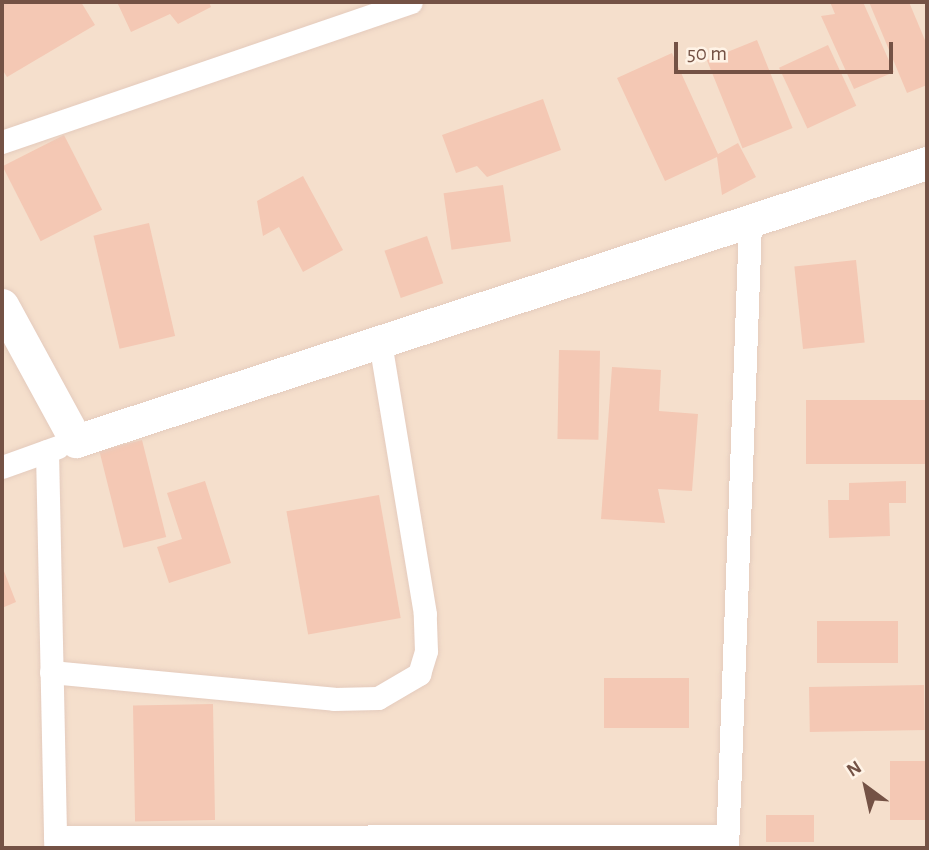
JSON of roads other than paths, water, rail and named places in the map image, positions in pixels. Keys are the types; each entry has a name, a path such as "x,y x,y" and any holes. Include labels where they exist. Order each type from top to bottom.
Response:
{"main road":[{"path":"2,305 62,446 380,341 750,224 927,163"}],"street":[{"path":"2,142 411,2"},
{"path":"2,467 62,446 51,671 55,843 727,842 750,224"},
{"path":"51,671 334,699 378,698 419,674 426,651 425,614 380,341"}]}
